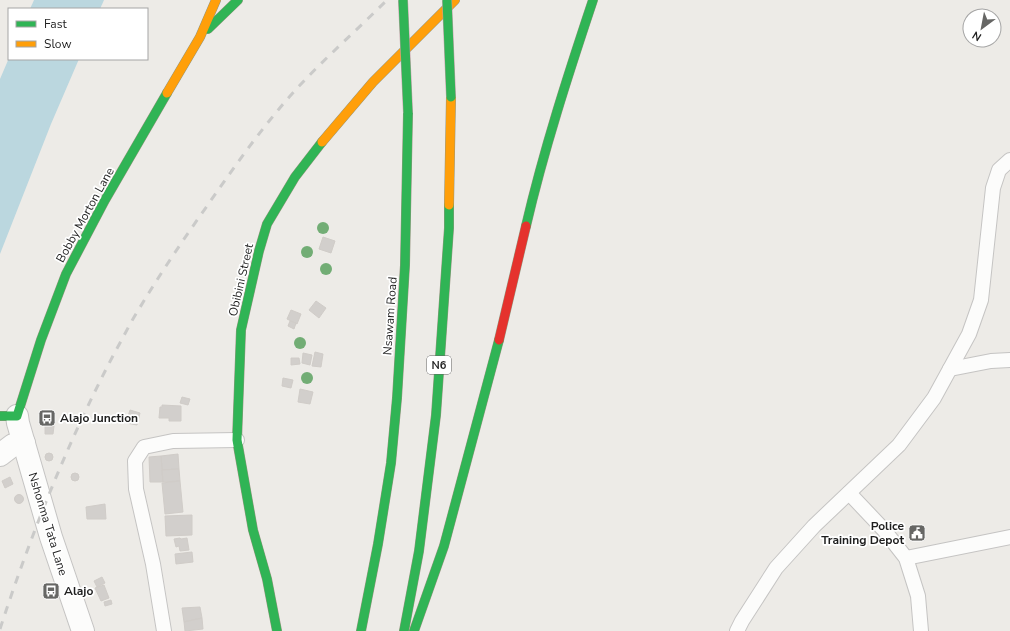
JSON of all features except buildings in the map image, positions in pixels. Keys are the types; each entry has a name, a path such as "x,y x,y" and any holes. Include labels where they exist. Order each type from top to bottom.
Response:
{"main road":[{"name":"Bobby Morton Lane","path":"9,416 41,340 66,274 105,200 200,37 216,0"},
{"name":"Bobby Morton Lane","path":"200,37 238,0"},
{"name":"Nsawam Road","path":"361,631 378,544 391,463 397,398 405,265 408,113 403,0"},
{"name":"N6","path":"404,631 419,551 436,415 448,228 451,97 447,0"},
{"name":"Obibini Street","path":"277,631 267,579 253,530 237,440 241,330 259,251 267,224 296,177 329,133 373,82 455,0"},
{"path":"414,631 446,538 500,338 537,178 593,0"}],"street":[{"name":"Nshonma Tata Lane","path":"9,416 18,423 51,537 83,631"},
{"path":"0,455 13,445 24,443"}],"lane":[{"path":"737,631 776,568 814,526 899,445 934,398 969,334 981,300 993,188 999,170 1010,160"},
{"path":"950,369 991,361 1010,360"},
{"path":"164,631 153,564 136,489 135,461 144,447 172,441 237,440"},
{"path":"849,493 884,530 906,558 918,596 921,631"},
{"path":"906,558 1010,537"}],"water":[{"path":"34,0 104,0 100,8 30,8"},
{"path":"8,60 79,60 51,124 0,254 0,79"}],"railway":[{"path":"0,629 24,558 66,454 115,352 147,296 198,219 269,121 304,81 387,0"}],"traffic: fast":[{"path":"208,29 238,0"},
{"path":"403,0 408,113"},
{"path":"447,0 451,97"},
{"path":"526,226 549,140 593,0"},
{"path":"0,416 17,416 41,340 66,274 105,200 167,93"},
{"path":"361,631 378,544 391,463 397,398 405,265 408,113"},
{"path":"277,631 267,579 253,530 237,440 241,330 259,251 267,224 295,177 322,142"},
{"path":"404,631 419,551 436,415 449,228 449,205"},
{"path":"414,631 444,546 499,340"}],"traffic: slow":[{"path":"167,93 200,37 216,0"},
{"path":"322,142 373,82 455,0"},
{"path":"449,205 451,97"}],"traffic: jam":[{"path":"499,340 526,226"}],"place":[{"name":"Alajo Junction","path":"47,418"},
{"name":"Police Training Depot","path":"917,533"},
{"name":"Alajo","path":"51,591"}]}
